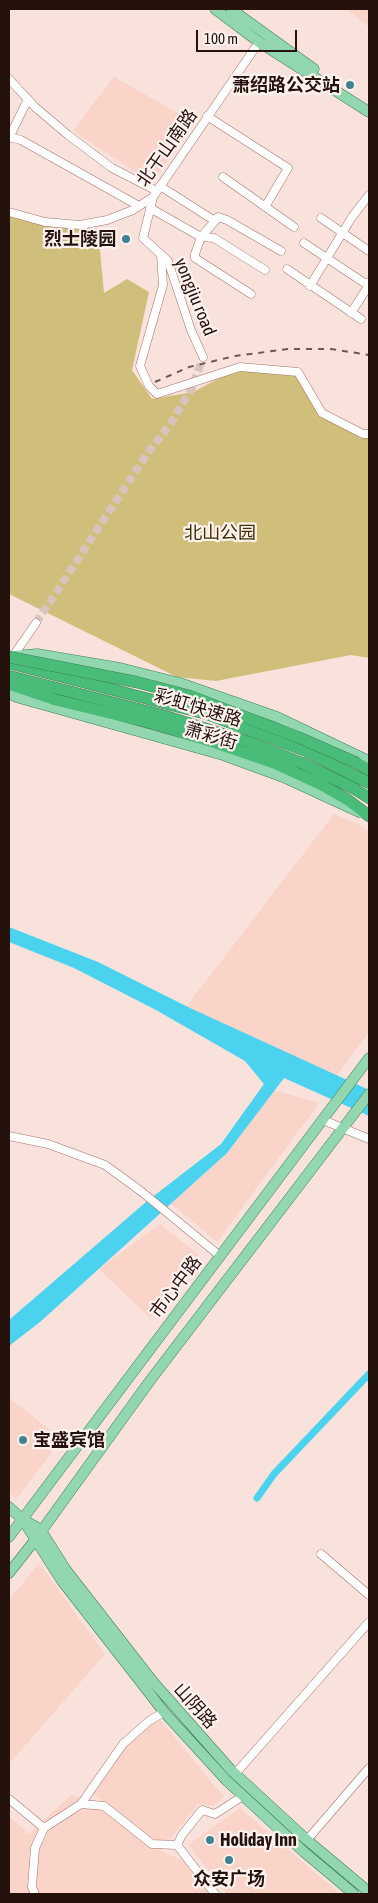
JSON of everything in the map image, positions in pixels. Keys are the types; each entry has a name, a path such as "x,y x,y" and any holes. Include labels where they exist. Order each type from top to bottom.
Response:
{"highway":[{"name":"彩虹快速路","path":"10,658 207,714 272,737 369,783"},
{"path":"10,658 127,680 190,696 300,738 369,770"},
{"name":"彩虹快速路","path":"9,676 205,727 274,751 327,775 369,798"},
{"path":"9,684 56,700 159,725 274,763 348,800 369,817"}],"main road":[{"path":"215,9 259,42 369,112"},
{"path":"231,9 304,63 369,105"},
{"path":"10,658 37,654 120,668 180,683 277,717 369,761"},
{"name":"萧彩街","path":"9,693 16,697 223,755 283,777 369,817"},
{"name":"市心中路","path":"9,1537 369,1058"},
{"name":"市心中路","path":"9,1573 38,1536 149,1382 369,1094"},
{"name":"山阴路","path":"9,1507 38,1536 154,1683 235,1774 307,1840 369,1892"},
{"name":"山阴路","path":"38,1536 62,1581 164,1712 227,1781 304,1852 354,1894"}],"street":[{"name":"北干山南路","path":"9,212 45,222 80,225 107,220 139,206 157,192 259,42"},
{"path":"9,79 68,135 112,168 215,221"},
{"path":"28,99 9,137 21,140 139,206"},
{"path":"207,116 288,168 265,207"},
{"path":"222,177 294,227"},
{"name":"yongjiu road","path":"157,192 150,208 143,238 168,261 191,330 203,357"},
{"path":"310,286 342,233 369,195"},
{"path":"150,208 201,238 214,238 265,270"},
{"path":"251,294 195,258 201,238 218,217 227,220 280,251"},
{"path":"321,218 369,251"},
{"path":"304,243 369,284 351,313"},
{"path":"161,255 163,285 140,366 149,386 156,394 240,366 298,372 322,413 363,434 369,434"},
{"path":"287,269 361,319"},
{"path":"10,658 36,624"},
{"path":"322,1120 369,1139"},
{"path":"9,1136 48,1144 105,1165 142,1192 220,1256"},
{"path":"321,1554 369,1595"},
{"path":"235,1774 369,1622"},
{"path":"34,1894 32,1886 35,1848 44,1828 81,1804 123,1744 149,1721 164,1712"},
{"path":"307,1840 369,1768"},
{"path":"177,1845 182,1835 202,1810 215,1814 243,1796"},
{"path":"9,1799 44,1828"},
{"path":"81,1804 104,1806 152,1844 177,1845 215,1894"}],"shaded area":[{"path":"347,9 369,9 369,27"},
{"path":"114,77 192,121 153,183 73,131"},
{"path":"334,814 356,823 369,832 369,1032 333,1080 183,1011"},
{"path":"274,1090 319,1103 217,1242 171,1204 227,1153"},
{"path":"160,1224 199,1255 150,1318 99,1269"},
{"path":"9,1398 62,1439 16,1499 9,1492"},
{"path":"39,1563 105,1654 9,1764 9,1600"},
{"path":"157,1716 224,1797 213,1806 198,1804 161,1851 194,1865 212,1894 9,1894 9,1816 29,1834 71,1795 104,1804 128,1823 91,1791 137,1732"},
{"path":"240,1808 340,1894 227,1894 188,1845"}],"green space":[{"name":"北山公园","path":"9,211 59,223 98,229 104,293 127,279 149,292 132,370 152,399 193,392 240,367 298,372 322,413 369,434 369,658 351,655 216,681 177,677 9,594"}],"water":[{"path":"9,927 98,962 190,1008 369,1090 369,1116 284,1078 227,1153 40,1322 9,1346 9,1320 146,1202 221,1144 264,1084 245,1061 156,1010 74,968 9,942"}],"waterway":[{"path":"257,1498 274,1474 369,1374"}],"tunnel":[{"path":"36,623 149,451 170,425 192,388 203,357"}],"railway":[{"path":"155,382 189,367 235,356 288,349 331,349 369,355"}],"place":[{"name":"萧绍路公交站","path":"350,85"},
{"name":"烈士陵园","path":"126,239"},
{"name":"宝盛宾馆","path":"23,1440"},
{"name":"Holiday Inn","path":"210,1840"},
{"name":"众安广场","path":"229,1860"}]}
